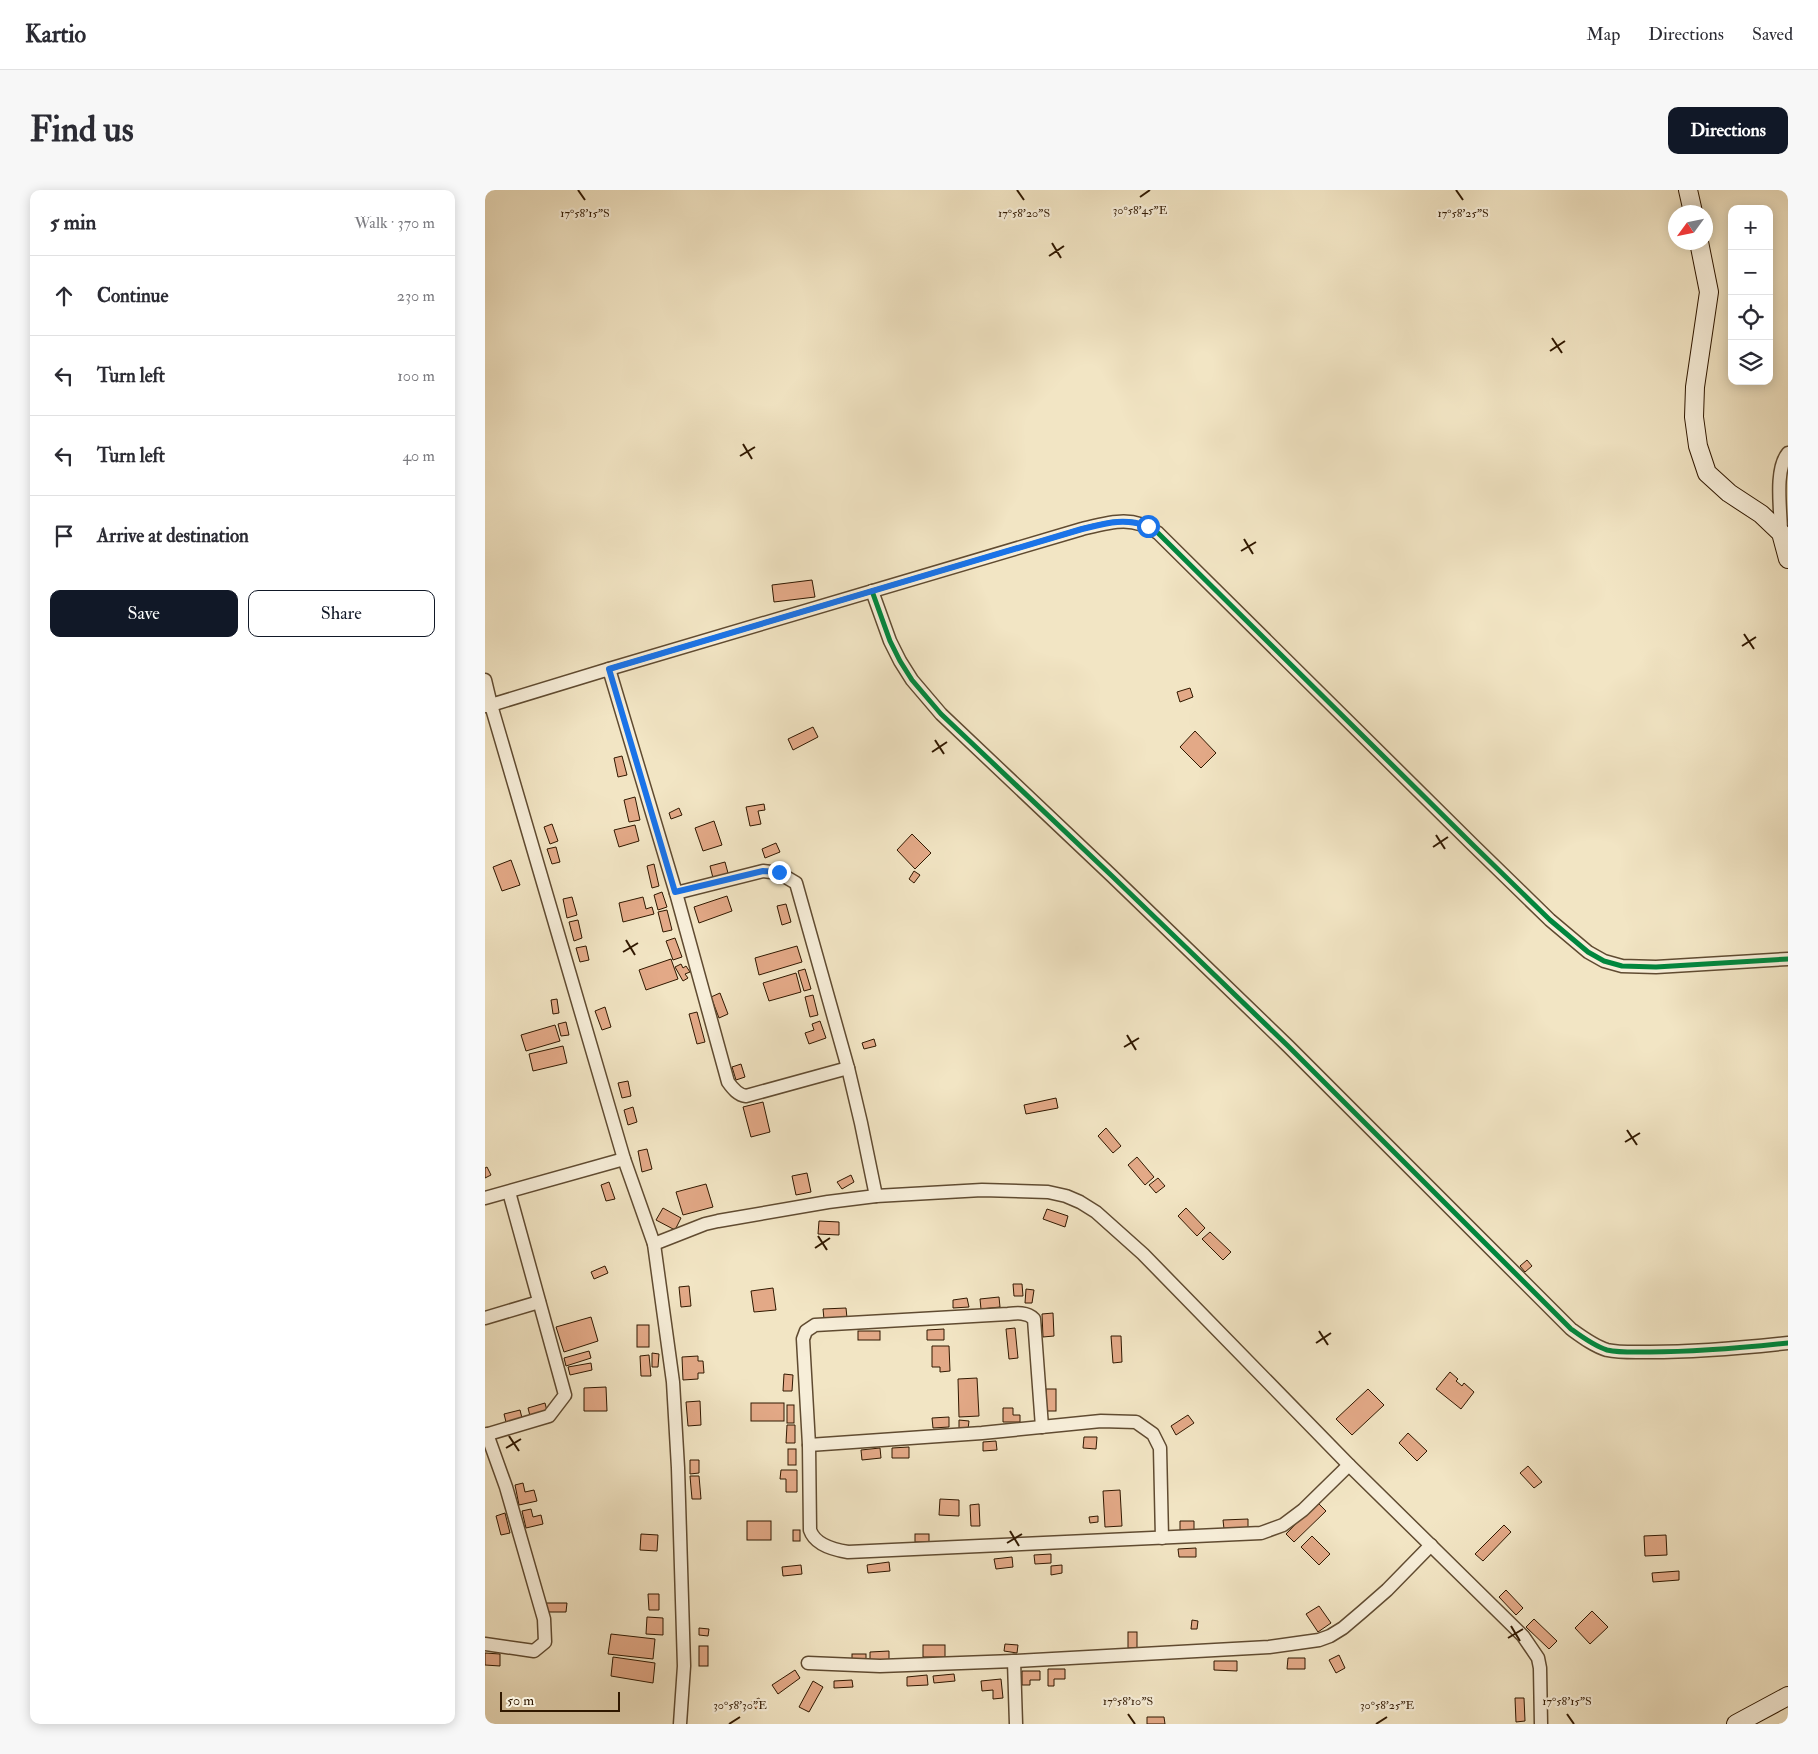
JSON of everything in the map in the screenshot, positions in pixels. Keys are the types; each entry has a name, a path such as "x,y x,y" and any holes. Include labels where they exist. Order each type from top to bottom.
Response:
{"street":[{"path":"1688,190 1691,205"},
{"path":"1701,250 1709,292 1695,387 1694,417 1697,446 1707,473 1729,493 1761,514 1781,533"},
{"path":"1788,453 1784,458 1780,474 1781,533 1788,559"},
{"path":"488,706 1082,529 1118,521 1127,521 1148,526 1165,540 1487,859 1550,920 1588,952 1604,961 1622,966 1656,967 1788,959"},
{"path":"872,591 890,641 900,661 912,680 941,714 1288,1046 1571,1329 1594,1344 1617,1352 1672,1352 1788,1344"},
{"path":"609,669 675,892 728,1082 738,1093 746,1096 848,1068"},
{"path":"485,680 488,706 624,1159 655,1244 673,1382 676,1439 684,1666 680,1724"},
{"path":"675,892 763,871 779,872 796,883 848,1068 876,1196"},
{"path":"485,1198 624,1159"},
{"path":"655,1244 719,1221 828,1202 876,1196 982,1190 1048,1192 1066,1196 1080,1202 1096,1212 1143,1254 1349,1465 1514,1625 1532,1647 1538,1658 1540,1668 1541,1724"},
{"path":"485,1644 534,1651 545,1642 544,1619 506,1487 486,1434 549,1416 565,1395 509,1192"},
{"path":"485,1318 539,1302"},
{"path":"1042,1428 1034,1320 1029,1315 1021,1313 815,1325 806,1332 803,1339 809,1446 811,1530 814,1537 837,1550 848,1552 1261,1533 1283,1525 1303,1510 1349,1465"},
{"path":"809,1446 1042,1428 1101,1421 1136,1422 1148,1429 1160,1448 1162,1538"},
{"path":"808,1664 880,1666 1014,1661 1269,1647 1319,1640 1343,1628 1363,1612 1431,1545"},
{"path":"1014,1661 1017,1724"},
{"path":"1736,1724 1788,1696"}],"building":[{"path":"812,580 815,597 774,602 772,585"},
{"path":"1190,688 1193,697 1180,702 1177,692"},
{"path":"813,727 818,737 793,750 788,739"},
{"path":"1195,731 1216,753 1201,768 1180,747"},
{"path":"622,756 627,775 618,777 614,758"},
{"path":"635,797 640,820 629,822 624,800"},
{"path":"764,804 765,810 758,811 761,824 750,826 746,807"},
{"path":"679,808 682,815 671,819 669,813"},
{"path":"714,821 722,845 703,851 695,828"},
{"path":"552,824 558,841 550,844 544,827"},
{"path":"635,825 639,841 619,847 614,830"},
{"path":"912,834 931,853 915,869 897,850"},
{"path":"776,843 780,852 765,858 762,849"},
{"path":"556,847 560,862 552,864 547,849"},
{"path":"511,860 520,885 502,891 493,867"},
{"path":"725,862 728,873 713,878 710,866"},
{"path":"654,864 659,886 652,888 647,866"},
{"path":"914,871 920,875 914,883 909,879"},
{"path":"662,892 667,907 658,910 654,895"},
{"path":"727,896 732,911 699,923 694,907"},
{"path":"572,897 577,915 567,918 563,899"},
{"path":"643,897 646,909 652,907 654,914 623,922 619,903"},
{"path":"786,904 791,922 782,925 777,906"},
{"path":"667,910 672,930 663,932 658,912"},
{"path":"578,920 582,938 574,941 569,922"},
{"path":"675,938 682,957 673,960 666,941"},
{"path":"586,946 589,960 580,962 576,948"},
{"path":"797,946 802,962 759,975 755,958"},
{"path":"671,959 678,979 646,990 639,970"},
{"path":"681,964 683,968 686,966 690,972 685,974 688,978 683,981 675,967"},
{"path":"805,969 811,989 804,991 798,971"},
{"path":"796,973 801,992 769,1001 763,983"},
{"path":"720,993 728,1014 719,1018 711,997"},
{"path":"813,995 818,1015 810,1017 805,997"},
{"path":"557,999 559,1013 553,1014 551,1000"},
{"path":"605,1007 611,1027 602,1030 595,1011"},
{"path":"697,1012 705,1042 697,1044 689,1014"},
{"path":"820,1021 826,1038 809,1044 805,1033 814,1030 812,1024"},
{"path":"566,1022 569,1035 561,1036 558,1024"},
{"path":"555,1025 560,1041 526,1051 521,1035"},
{"path":"874,1039 876,1046 864,1049 862,1043"},
{"path":"563,1046 567,1063 533,1071 529,1054"},
{"path":"741,1064 745,1077 736,1080 732,1067"},
{"path":"628,1081 631,1096 622,1098 618,1083"},
{"path":"1056,1098 1058,1108 1026,1114 1024,1105"},
{"path":"763,1102 770,1132 751,1137 743,1107"},
{"path":"633,1107 637,1122 628,1125 624,1110"},
{"path":"1106,1128 1121,1146 1113,1153 1098,1136"},
{"path":"647,1149 652,1169 642,1172 638,1151"},
{"path":"1137,1157 1154,1177 1145,1185 1128,1165"},
{"path":"487,1167 491,1175 485,1178 485,1168"},
{"path":"807,1173 811,1192 796,1195 792,1176"},
{"path":"851,1175 854,1182 842,1189 837,1182"},
{"path":"1158,1178 1165,1186 1156,1193 1149,1185"},
{"path":"609,1182 615,1199 606,1201 601,1185"},
{"path":"706,1184 713,1207 683,1215 676,1192"},
{"path":"663,1208 681,1218 675,1230 656,1220"},
{"path":"1186,1208 1205,1228 1197,1236 1178,1216"},
{"path":"1047,1209 1068,1216 1065,1227 1043,1219"},
{"path":"819,1221 839,1222 839,1235 818,1234"},
{"path":"1210,1232 1231,1252 1223,1260 1202,1239"},
{"path":"1527,1260 1532,1266 1525,1272 1520,1266"},
{"path":"605,1266 608,1273 594,1279 591,1272"},
{"path":"1013,1284 1022,1284 1023,1296 1014,1296"},
{"path":"689,1286 691,1306 681,1307 679,1287"},
{"path":"773,1288 776,1310 754,1312 751,1291"},
{"path":"1026,1289 1034,1290 1032,1303 1025,1303"},
{"path":"999,1297 1000,1307 981,1309 980,1299"},
{"path":"967,1298 969,1307 953,1308 953,1300"},
{"path":"846,1308 847,1318 824,1319 823,1309"},
{"path":"1053,1313 1054,1336 1043,1337 1042,1314"},
{"path":"591,1317 598,1341 564,1352 556,1327"},
{"path":"637,1325 649,1325 649,1347 637,1347"},
{"path":"1015,1328 1018,1358 1009,1359 1006,1329"},
{"path":"944,1329 944,1340 927,1340 927,1330"},
{"path":"858,1331 880,1331 880,1340 858,1340"},
{"path":"1111,1336 1121,1336 1122,1362 1113,1363"},
{"path":"932,1346 949,1346 950,1371 940,1372 940,1367 932,1367"},
{"path":"589,1351 591,1358 566,1366 564,1358"},
{"path":"652,1353 659,1354 658,1367 652,1367"},
{"path":"649,1355 651,1376 641,1376 640,1356"},
{"path":"698,1356 698,1361 703,1361 704,1373 698,1373 698,1379 683,1380 682,1357"},
{"path":"591,1363 592,1370 570,1375 568,1367"},
{"path":"1450,1372 1458,1379 1456,1381 1462,1386 1464,1383 1474,1392 1461,1409 1436,1389"},
{"path":"784,1374 793,1375 792,1391 783,1391"},
{"path":"977,1378 979,1416 959,1417 958,1379"},
{"path":"606,1387 607,1411 584,1411 584,1388"},
{"path":"1046,1389 1056,1389 1056,1411 1046,1411"},
{"path":"1368,1389 1384,1405 1352,1435 1336,1419"},
{"path":"700,1401 701,1425 688,1426 686,1402"},
{"path":"545,1403 547,1411 530,1416 528,1408"},
{"path":"751,1403 784,1403 784,1421 751,1421"},
{"path":"787,1405 794,1405 794,1423 787,1423"},
{"path":"1003,1408 1013,1408 1013,1415 1020,1415 1020,1422 1003,1422"},
{"path":"520,1410 522,1418 506,1422 504,1414"},
{"path":"1188,1415 1194,1423 1176,1435 1171,1426"},
{"path":"949,1417 949,1427 933,1428 932,1418"},
{"path":"959,1420 969,1421 968,1429 959,1428"},
{"path":"787,1425 795,1425 795,1443 786,1443"},
{"path":"1408,1433 1427,1451 1417,1461 1399,1443"},
{"path":"1084,1437 1097,1437 1096,1449 1083,1448"},
{"path":"996,1441 997,1450 983,1451 983,1442"},
{"path":"909,1447 909,1458 892,1458 892,1448"},
{"path":"880,1448 881,1458 862,1460 861,1450"},
{"path":"788,1449 796,1449 796,1465 788,1465"},
{"path":"690,1460 699,1460 699,1473 690,1474"},
{"path":"1528,1466 1542,1482 1534,1488 1520,1473"},
{"path":"781,1470 797,1470 797,1492 786,1492 786,1479 780,1479"},
{"path":"690,1476 699,1476 701,1499 692,1499"},
{"path":"523,1483 525,1492 534,1490 537,1501 519,1505 515,1485"},
{"path":"1120,1490 1122,1526 1105,1527 1103,1491"},
{"path":"940,1499 959,1500 959,1516 939,1515"},
{"path":"1317,1502 1326,1511 1294,1542 1286,1534"},
{"path":"979,1504 980,1526 971,1526 970,1505"},
{"path":"531,1509 533,1517 541,1515 543,1524 526,1528 522,1511"},
{"path":"505,1513 510,1533 501,1535 496,1516"},
{"path":"1098,1516 1098,1522 1090,1523 1089,1517"},
{"path":"1248,1519 1248,1529 1224,1529 1223,1520"},
{"path":"747,1521 771,1521 771,1540 747,1540"},
{"path":"1180,1521 1194,1521 1194,1531 1180,1530"},
{"path":"1504,1525 1511,1532 1483,1561 1475,1554"},
{"path":"793,1530 800,1530 800,1541 793,1541"},
{"path":"641,1534 658,1535 657,1551 640,1550"},
{"path":"915,1534 929,1534 929,1542 915,1542"},
{"path":"1666,1535 1667,1555 1645,1556 1644,1536"},
{"path":"1312,1536 1330,1554 1319,1565 1301,1547"},
{"path":"1196,1548 1196,1557 1179,1557 1178,1549"},
{"path":"1051,1554 1051,1563 1035,1564 1034,1555"},
{"path":"1012,1557 1013,1567 996,1569 994,1559"},
{"path":"889,1562 890,1571 868,1573 867,1565"},
{"path":"801,1565 802,1574 783,1576 782,1567"},
{"path":"1062,1565 1062,1573 1051,1575 1051,1566"},
{"path":"1679,1571 1679,1580 1653,1582 1652,1573"},
{"path":"1506,1590 1523,1608 1516,1615 1499,1597"},
{"path":"648,1594 659,1594 659,1610 649,1610"},
{"path":"546,1603 567,1603 566,1612 546,1612"},
{"path":"1319,1606 1331,1623 1318,1632 1306,1614"},
{"path":"1592,1611 1608,1627 1590,1644 1575,1628"},
{"path":"647,1617 663,1618 663,1635 646,1634"},
{"path":"1534,1619 1557,1641 1549,1649 1526,1627"},
{"path":"1192,1620 1198,1621 1197,1629 1191,1629"},
{"path":"699,1628 709,1629 708,1636 699,1635"},
{"path":"1128,1632 1137,1632 1137,1648 1128,1648"},
{"path":"611,1634 655,1639 653,1659 608,1654"},
{"path":"1005,1644 1018,1645 1017,1653 1004,1651"},
{"path":"923,1645 945,1645 945,1657 923,1657"},
{"path":"699,1646 708,1646 708,1666 699,1666"},
{"path":"889,1651 889,1661 870,1661 870,1652"},
{"path":"485,1653 500,1654 500,1666 485,1665"},
{"path":"852,1654 866,1654 866,1662 852,1662"},
{"path":"1339,1655 1345,1668 1336,1673 1329,1660"},
{"path":"613,1657 655,1663 653,1683 611,1676"},
{"path":"1288,1658 1305,1658 1305,1669 1287,1669"},
{"path":"1214,1661 1237,1661 1237,1671 1214,1670"},
{"path":"1048,1669 1065,1669 1065,1679 1054,1679 1054,1686 1048,1686"},
{"path":"795,1670 800,1678 778,1694 772,1685"},
{"path":"1022,1671 1040,1671 1040,1680 1030,1680 1030,1685 1022,1685"},
{"path":"954,1674 955,1681 934,1683 933,1676"},
{"path":"927,1675 928,1685 907,1686 907,1677"},
{"path":"1001,1679 1003,1698 993,1699 993,1690 982,1691 981,1681"},
{"path":"852,1680 853,1687 834,1688 834,1681"},
{"path":"813,1681 823,1687 809,1712 799,1707"},
{"path":"759,1698 763,1704 756,1709 751,1702"},
{"path":"1515,1698 1524,1698 1525,1721 1516,1722"},
{"path":"1147,1717 1164,1717 1165,1724 1147,1724"}],"cycle path":[{"path":"609,669 1082,529 1112,522 1139,524 1158,533 1473,845 1550,920 1588,952 1604,961 1622,966 1656,967 1788,959"},
{"path":"872,591 890,641 900,661 912,680 941,714 1288,1046 1571,1329 1602,1348 1623,1352 1667,1352 1788,1343"}],"route":[{"path":"779,872 763,871 675,892 609,669 1082,529 1118,521 1148,526"}]}
